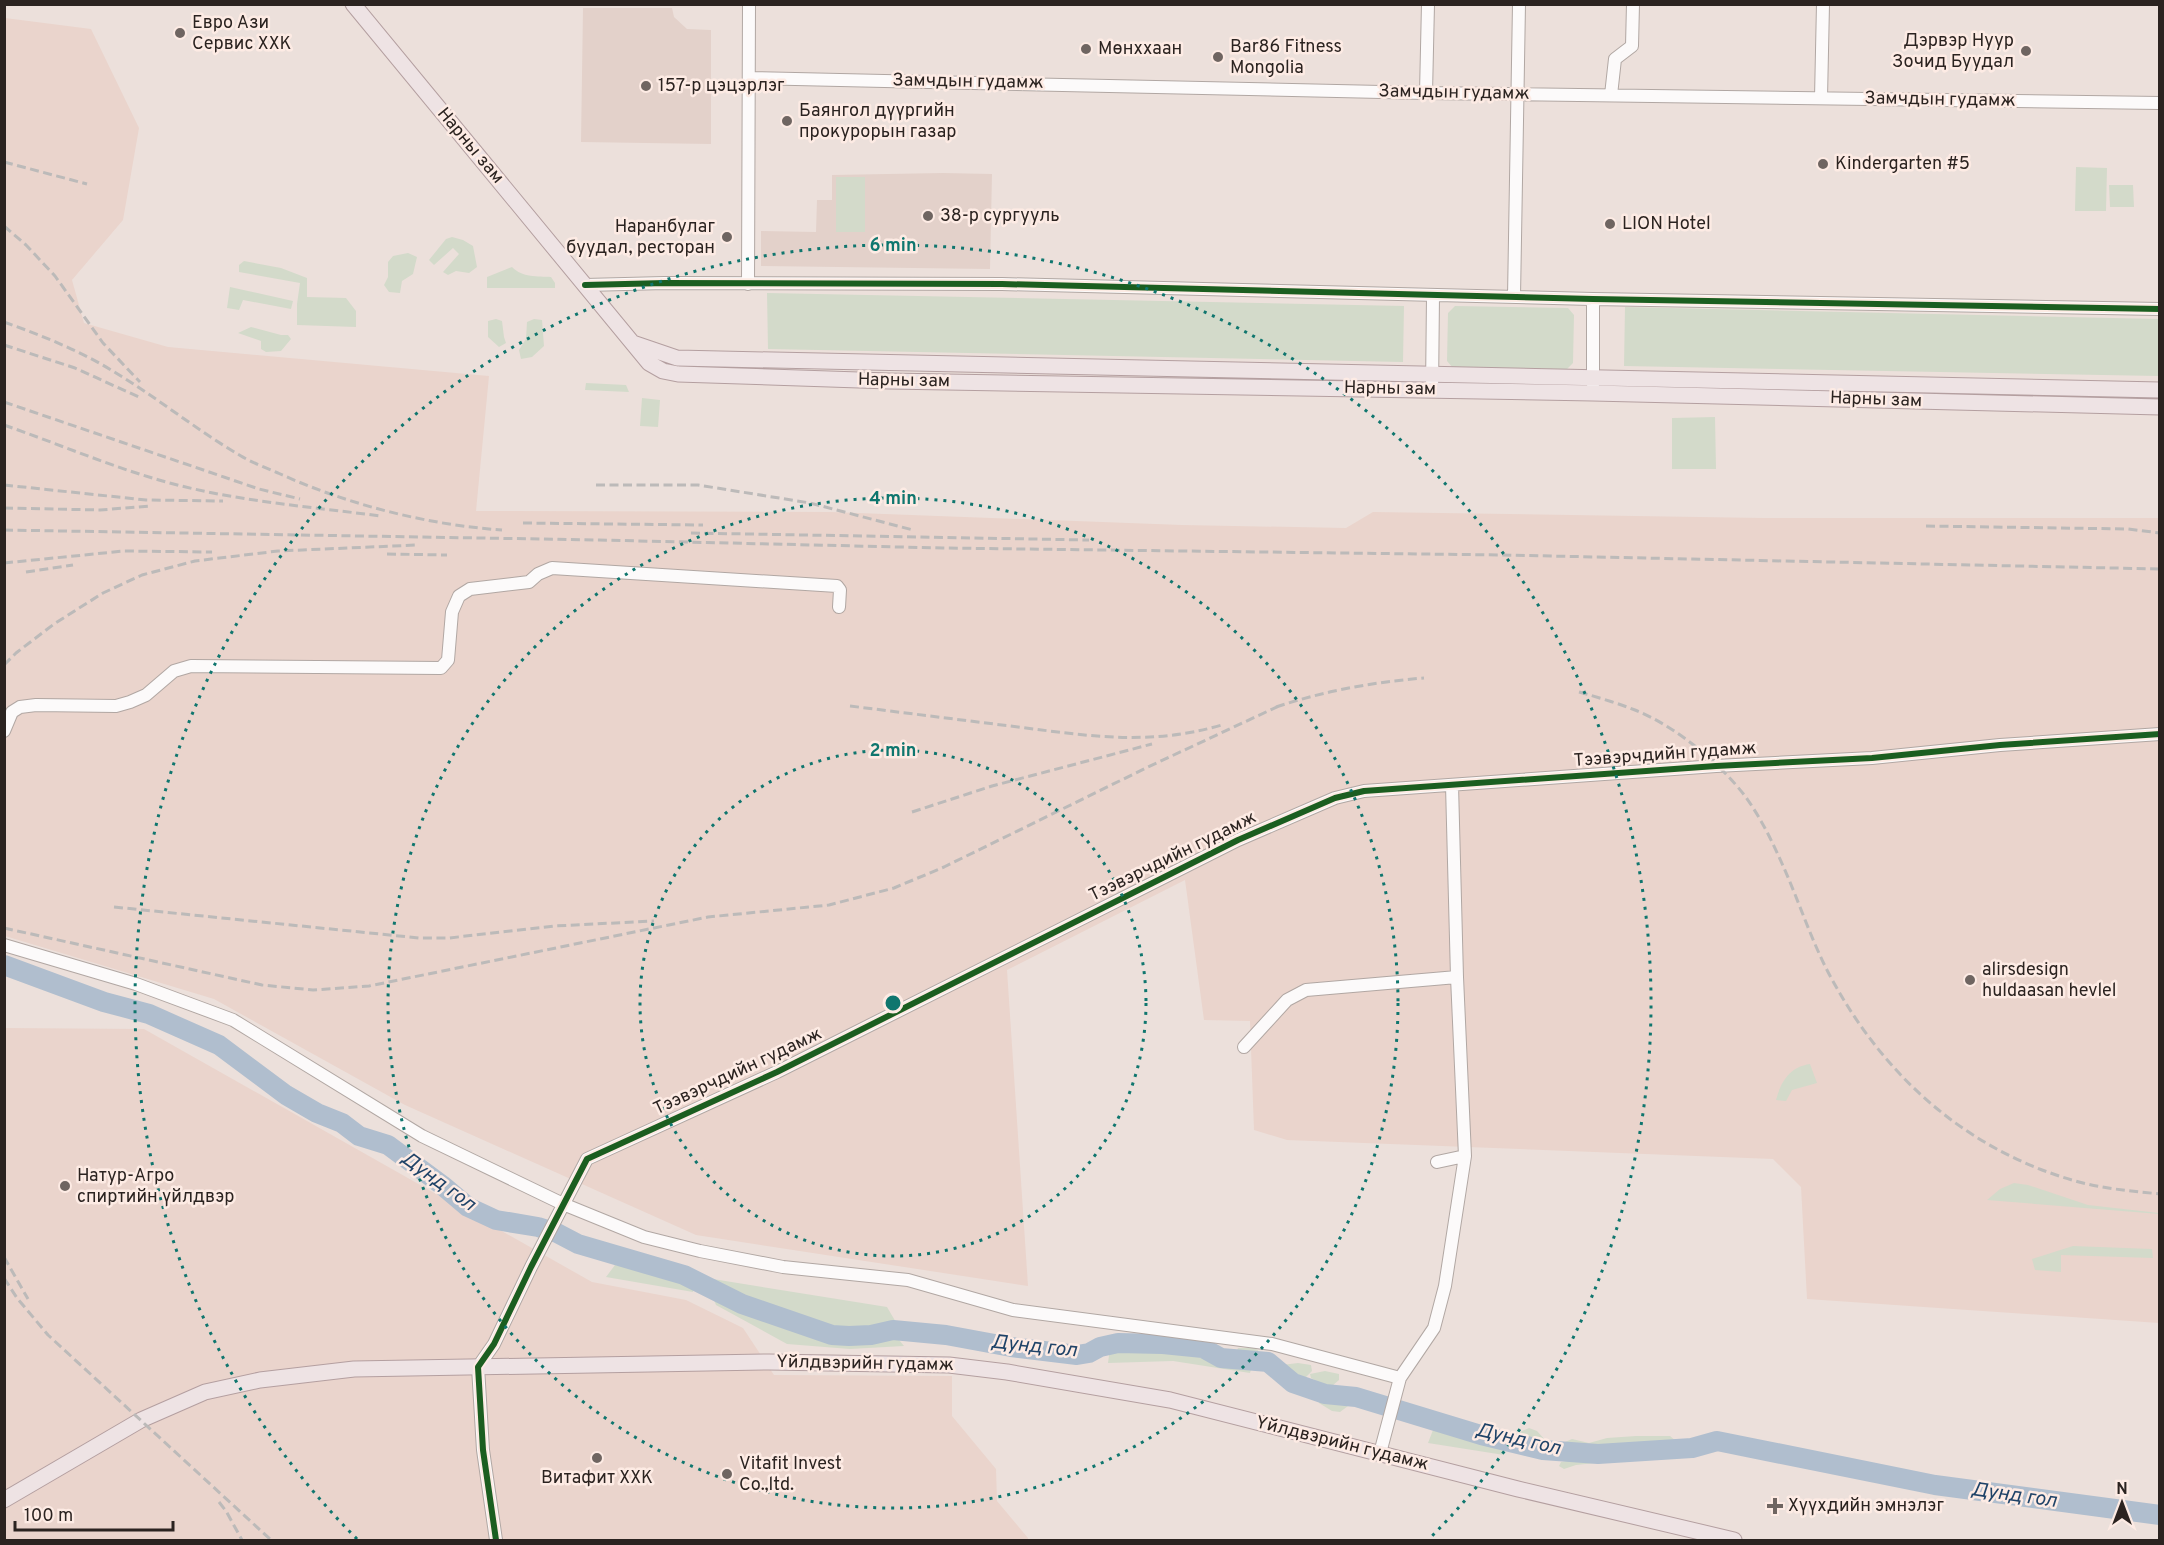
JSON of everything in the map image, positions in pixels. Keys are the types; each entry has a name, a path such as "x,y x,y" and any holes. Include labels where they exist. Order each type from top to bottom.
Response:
{"main road":[{"name":"Нарны зам","path":"354,4 649,363 663,371 678,374 901,381 2160,390"},
{"name":"Нарны зам","path":"1593,386 2160,407"},
{"name":"Yйлдвэрийн гудамж","path":"4,1500 141,1420 205,1392 260,1380 354,1369 770,1362 949,1365 1007,1372 1170,1400 1381,1446 1518,1489 1734,1540"}],"street":[{"path":"748,284 749,4"},
{"path":"1426,93 1428,4"},
{"path":"1514,297 1519,4"},
{"path":"1611,95 1615,59 1632,46 1633,4"},
{"path":"1821,98 1823,4"},
{"name":"Замчдын гудамж","path":"749,78 1426,93 2160,103"},
{"path":"585,285 1002,284 1433,296 2160,309"},
{"path":"1432,383 1433,296"},
{"path":"1593,299 1593,386"},
{"path":"4,731 12,712 20,707 36,705 116,706 146,695 174,671 191,666 441,668 448,660 452,612 459,596 470,589 529,582 538,574 552,568 837,586 840,590 839,607"},
{"name":"Тээвэрчдийн гудамж","path":"478,1367 491,1350 587,1159 777,1072 1238,840 1342,795 1364,791 1704,767 1872,758 2000,745 2160,734"},
{"path":"1381,1446 1399,1383 1434,1328 1445,1286 1465,1156 1452,785"},
{"path":"4,945 136,984 233,1020 412,1131 561,1208 644,1237 700,1251 783,1267 908,1280 1013,1310 1272,1344 1399,1383"},
{"path":"1244,1047 1287,1000 1306,990 1457,977"},
{"path":"1437,1162 1465,1156"},
{"path":"478,1367 483,1450 496,1540"}],"shaded area":[{"name":"157-р цэцэрлэг","path":"583,8 672,8 674,17 687,29 711,30 711,144 581,142"},
{"path":"5,18 91,29 139,128 123,220 72,280 84,323 168,347 489,376 476,511 831,512 1182,525 1346,528 1373,512 1763,518 2159,518 2159,1323 1807,1299 1801,1187 1773,1159 1287,1140 1254,1130 1250,1021 1204,1020 1185,880 1007,970 1028,1286 696,1235 405,1105 214,999 5,936"},
{"name":"38-р сургууль","path":"992,174 990,269 761,266 761,231 816,232 817,200 832,200 832,175"},
{"path":"5,1028 144,1029 592,1282 686,1300 743,1328 774,1375 952,1376 952,1416 996,1469 997,1501 1028,1540 5,1540"}],"green space":[{"path":"2076,167 2107,168 2106,211 2075,211"},
{"path":"836,177 865,177 865,232 836,232"},
{"path":"2109,185 2133,185 2134,207 2110,207"},
{"path":"452,237 473,246 477,267 469,273 456,271 448,275 443,272 459,254 453,248 434,265 429,260 446,239"},
{"path":"408,253 417,257 413,274 402,281 400,293 389,292 384,285 388,277 388,262 393,256"},
{"path":"244,261 281,268 307,278 307,297 346,298 356,311 356,327 297,325 300,283 239,272 239,265"},
{"path":"512,267 525,275 551,277 555,288 487,288 487,277"},
{"path":"230,287 293,301 291,309 243,300 239,310 227,308"},
{"path":"767,293 1404,306 1403,362 768,349"},
{"path":"1455,306 1568,308 1574,315 1573,363 1566,370 1453,368 1447,361 1448,313"},
{"path":"1625,307 2159,319 2159,376 1624,366"},
{"path":"496,319 502,321 506,343 499,347 488,337 488,321"},
{"path":"534,319 542,320 544,346 532,357 521,359 519,350 526,339 527,322"},
{"path":"251,327 288,335 291,339 281,351 266,352 261,349 261,341 238,333"},
{"path":"586,383 626,385 629,392 585,390"},
{"path":"642,398 660,400 658,427 640,426"},
{"path":"1715,417 1716,469 1672,469 1672,418"},
{"path":"1810,1064 1817,1083 1792,1090 1786,1101 1776,1100 1787,1076 1797,1068"},
{"path":"2014,1183 2028,1185 2088,1205 2159,1214 1987,1200 2000,1189"},
{"path":"2073,1246 2152,1249 2153,1258 2061,1255 2061,1272 2035,1270 2032,1259"},
{"path":"615,1265 657,1272 695,1285 693,1292 606,1277"},
{"path":"713,1279 887,1307 897,1324 854,1331 825,1329 742,1297"},
{"path":"712,1295 763,1317 804,1331 858,1340 895,1335 904,1346 850,1349 787,1344 716,1305"},
{"path":"1110,1348 1191,1351 1252,1367 1250,1373 1173,1361 1108,1363"},
{"path":"1238,1348 1254,1348 1258,1350 1259,1358 1250,1359 1237,1356 1235,1355"},
{"path":"1298,1363 1311,1365 1312,1371 1305,1378 1296,1377 1283,1369 1282,1365"},
{"path":"1325,1371 1339,1374 1339,1380 1332,1386 1324,1385 1311,1378 1310,1374"},
{"path":"1334,1397 1347,1399 1348,1406 1340,1412 1332,1411 1319,1403 1318,1399"},
{"path":"1529,1428 1537,1431 1547,1445 1519,1438 1520,1432"},
{"path":"1433,1430 1486,1438 1501,1443 1504,1455 1428,1443"},
{"path":"1670,1436 1676,1441 1674,1445 1647,1446 1637,1449 1561,1448 1565,1442 1572,1439 1589,1443 1607,1438"},
{"path":"1664,1453 1644,1458 1576,1465 1564,1469 1559,1466 1561,1462 1593,1457"}],"waterway":[{"name":"Дунд гол","path":"4,965 104,1002 149,1014 219,1045 286,1095 317,1113 342,1123 359,1136 388,1145 468,1207 496,1220 538,1227 557,1233 578,1244 684,1275 742,1304 832,1335 871,1335 893,1330 946,1335 1011,1347 1077,1355 1118,1343 1203,1348 1221,1358 1268,1362 1293,1383 1325,1394 1356,1397 1481,1435 1543,1450 1598,1454 1692,1448 1717,1441 1935,1485 2160,1515"}],"railway":[{"path":"4,162 87,184"},
{"path":"4,226 26,245 55,276 103,343 140,382"},
{"path":"4,322 47,338 103,365 241,456 304,484 359,503 416,518 502,530"},
{"path":"4,345 75,368 141,398"},
{"path":"4,402 259,489 300,499"},
{"path":"4,425 120,468 186,487 269,502 380,516"},
{"path":"4,485 146,500 223,501"},
{"path":"596,485 698,485 810,503 913,530"},
{"path":"4,508 100,510 151,506"},
{"path":"523,523 703,525"},
{"path":"1926,526 2128,529 2160,533"},
{"path":"4,530 943,548 1503,555 2160,569"},
{"path":"691,533 1089,540"},
{"path":"4,665 54,624 103,593 142,575 195,561 278,551 417,545"},
{"path":"4,563 124,551 212,552"},
{"path":"387,554 447,555"},
{"path":"26,572 73,565"},
{"path":"1276,707 1349,688 1424,678"},
{"path":"1579,692 1635,710 1665,725 1695,746 1734,783 1751,804 1771,840 1828,972 1850,1009 1874,1044 1901,1076 1931,1104 1964,1129 2000,1151 2038,1168 2079,1182 2119,1190 2160,1194"},
{"path":"4,928 262,985 313,990 369,986 708,917 829,905 894,888 944,867 1281,705"},
{"path":"850,706 1095,736 1169,735 1222,725"},
{"path":"912,812 992,786 1152,744"},
{"path":"114,907 419,938 449,938 554,926 654,921"},
{"path":"4,1257 28,1299"},
{"path":"4,1278 17,1298 48,1335 271,1540"},
{"path":"219,1502 242,1540"}],"cycle path":[{"path":"585,285 665,283 1002,284 1593,299 2160,309"},
{"path":"496,1540 483,1450 478,1367 494,1344 587,1159 777,1072 1238,840 1335,798 1364,791 1716,766 1872,758 2000,745 2160,734"}],"place":[{"name":"Евро Ази Сервис ХХК","path":"180,33"},
{"name":"Мөнххаан","path":"1086,49"},
{"name":"Дэрвэр Нуур Зочид Буудал","path":"2026,51"},
{"name":"Bar86 Fitness Mongolia","path":"1218,57"},
{"name":"157-р цэцэрлэг","path":"646,86"},
{"name":"Баянгол дүүргийн прокурорын газар","path":"787,121"},
{"name":"Kindergarten #5","path":"1823,164"},
{"name":"38-р сургууль","path":"928,216"},
{"name":"LION Hotel","path":"1610,224"},
{"name":"Наранбулаг буудал, ресторан","path":"727,237"},
{"name":"alirsdesign huldaasan hevlel","path":"1970,980"},
{"name":"Натур-Агро спиртийн үйлдвэр","path":"65,1186"},
{"name":"Витафит ХХК","path":"597,1458"},
{"name":"Vitafit Invest Co.,ltd.","path":"727,1474"},
{"name":"Хүүхдийн эмнэлэг","path":"1775,1506"}]}
